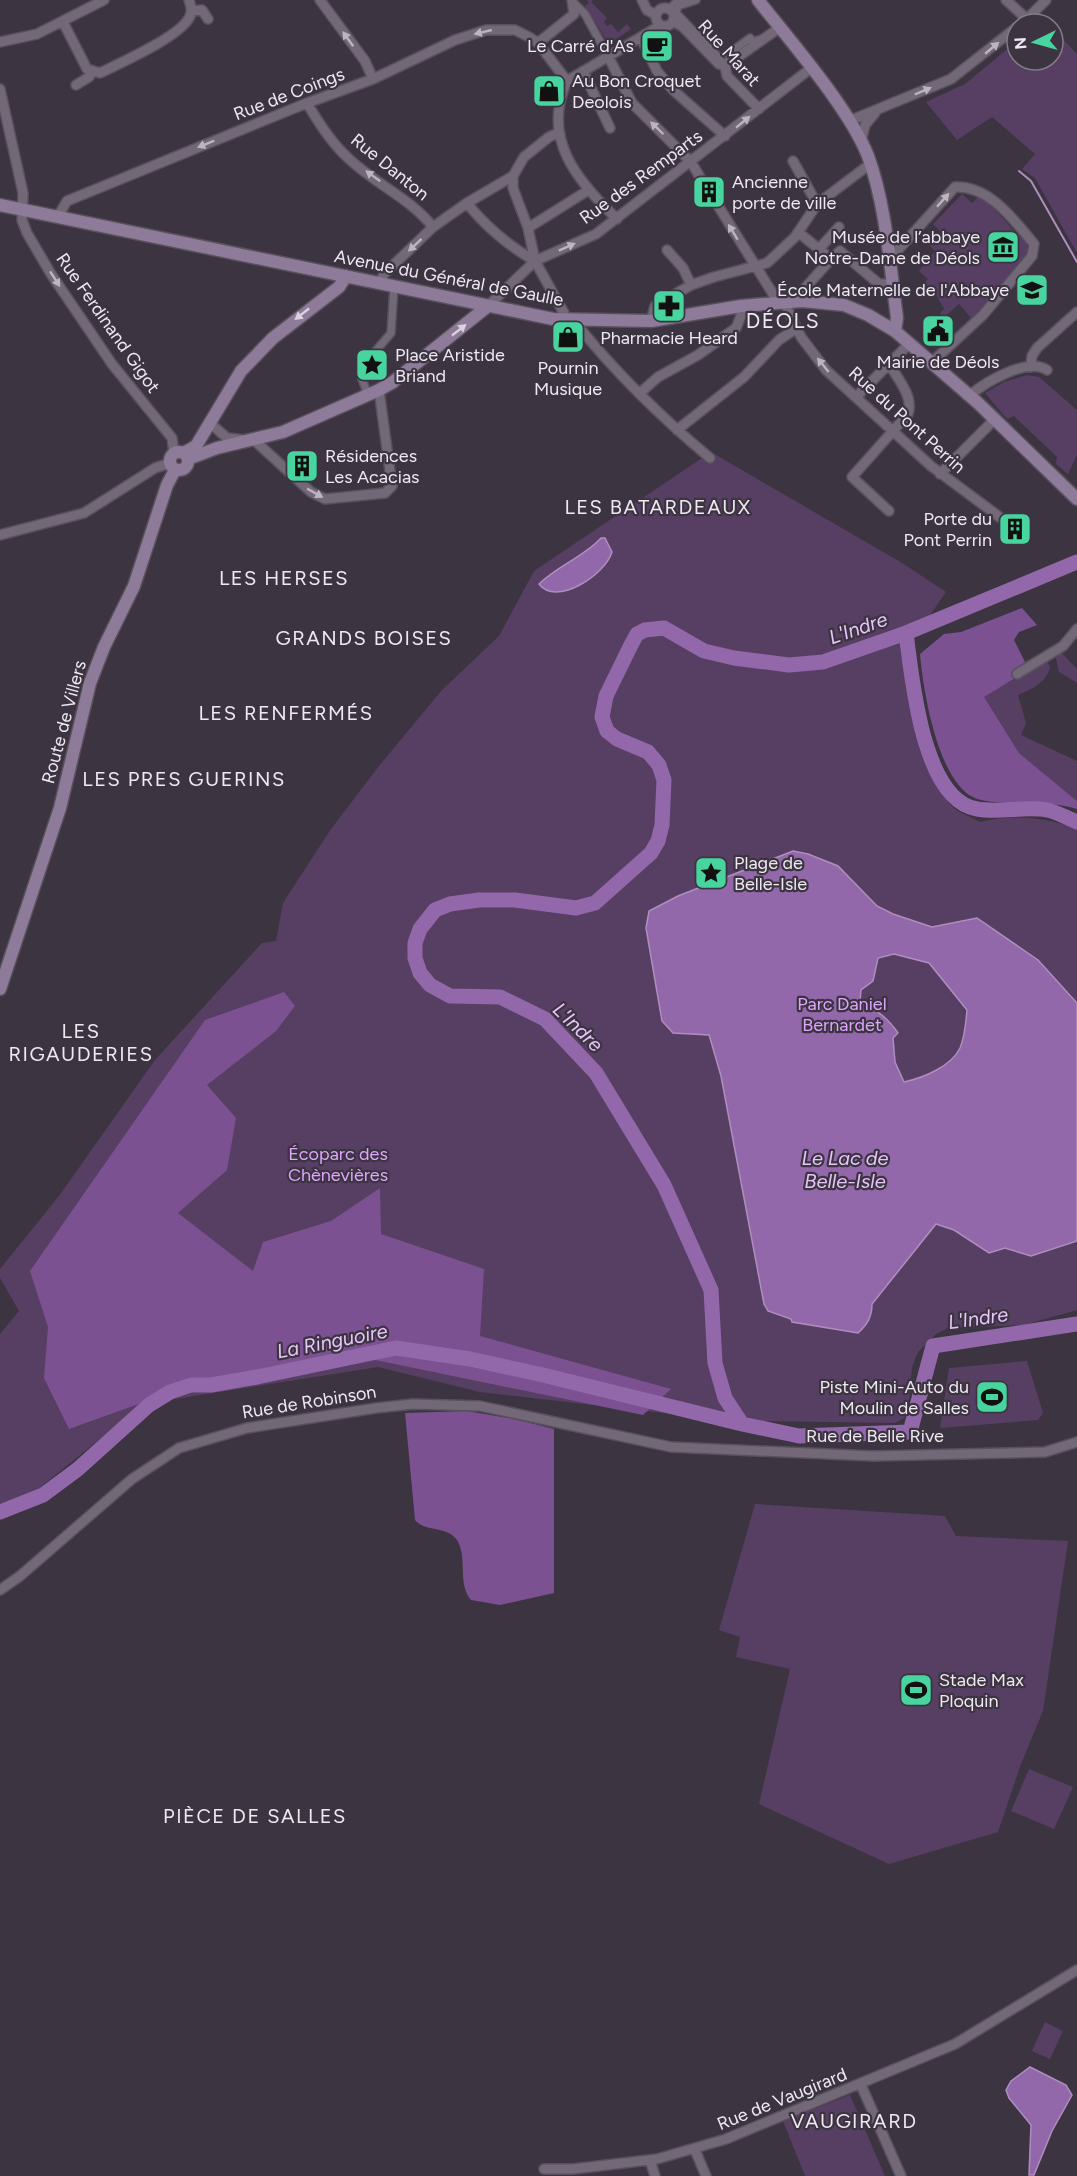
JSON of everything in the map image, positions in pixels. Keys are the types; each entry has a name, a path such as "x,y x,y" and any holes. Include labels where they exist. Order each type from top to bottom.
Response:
{"main road":[{"path":"758,0 849,121 861,142 879,196 897,318 895,331"},
{"name":"Avenue du Général de Gaulle","path":"0,205 563,320 651,321 741,306 781,302 802,301 844,305 868,315 895,331 1033,453 1077,499"},
{"path":"178,460 196,446 241,371 273,338 339,287 346,276"},
{"path":"178,460 283,432 373,392 403,374 488,306"},
{"name":"Route de Villers","path":"0,989 60,808 90,683 104,647 134,586 167,485 178,460"}],"street":[{"path":"0,42 38,34 104,0"},
{"path":"63,22 87,69 100,73 147,50 189,20 192,10 189,0"},
{"path":"320,0 364,61 373,79"},
{"path":"642,0 647,10 656,15"},
{"path":"662,26 657,21 656,15 659,10 680,0"},
{"path":"696,0 678,6 676,13 720,59 718,60 725,63 732,59 728,54 750,38 754,43 771,30 771,24 752,0"},
{"path":"1006,0 1016,12"},
{"path":"1035,12 1046,0"},
{"path":"567,81 538,43 574,14 573,2"},
{"path":"573,2 585,14 608,56"},
{"path":"617,219 587,191 569,160 558,133 559,106 567,81 673,21 674,16 668,6"},
{"path":"192,10 202,10 208,19"},
{"name":"Rue Marat","path":"673,21 683,27 719,64 725,66 727,76 759,109"},
{"path":"725,66 779,28"},
{"name":"Rue de Coings","path":"58,216 67,201 307,103 373,79 454,40 486,30 515,30 538,43"},
{"path":"849,121 951,79 1005,36"},
{"path":"641,38 657,71 673,90 725,136"},
{"name":"Rue du Pont Perrin","path":"608,56 632,103 691,162 755,268 781,302 826,370 940,474 1009,524"},
{"name":"Rue des Remparts","path":"488,306 535,261 596,234 810,69"},
{"path":"583,71 610,128"},
{"path":"76,85 89,77 92,72"},
{"name":"Rue Ferdinand Gigot","path":"0,89 23,193 22,208 27,233 51,274 112,364 172,438 178,460"},
{"name":"Rue Danton","path":"307,103 318,122 346,157 420,211 433,228"},
{"path":"861,142 865,125 877,111"},
{"path":"380,283 384,274 433,228 467,203 513,176 524,158 549,136 558,133"},
{"path":"793,161 817,204"},
{"path":"651,321 655,306 691,285 714,276 755,268 767,263 798,232 817,204 870,164"},
{"path":"513,176 513,188 528,228 535,261 564,313 563,320"},
{"path":"887,257 897,251 955,187 976,188 1009,214 1034,244 1032,255 983,315 931,363"},
{"path":"528,228 587,191"},
{"path":"467,203 522,254 535,261"},
{"path":"819,249 839,227"},
{"path":"798,232 831,259"},
{"path":"668,249 683,268 691,285"},
{"path":"802,301 806,287 840,251 879,284 892,284"},
{"path":"210,423 227,438 255,441 311,492 325,499 385,493 392,486 373,392 362,379 373,354 392,333 394,286"},
{"path":"640,393 658,377 698,355 736,328 741,316 741,306"},
{"path":"1031,367 1032,356 1036,348 1068,323 1077,312"},
{"path":"577,321 582,332 640,393 677,430 710,458"},
{"path":"677,430 744,376 779,340 797,328"},
{"path":"856,397 909,344"},
{"path":"889,364 910,399 908,414 852,477 889,511"},
{"path":"970,395 996,378 1031,367 1047,370"},
{"path":"940,474 995,418"},
{"path":"0,536 84,513 155,468 178,460"},
{"path":"1017,674 1064,646 1077,630"},
{"name":"Rue de Robinson","path":"0,1590 155,1461 179,1448 247,1428 376,1408 447,1404 517,1412 671,1447"},
{"name":"Rue de Belle Rive","path":"671,1447 873,1456 1045,1452 1077,1442"},
{"name":"Rue de Vaugirard","path":"544,2169 573,2169 650,2160 695,2150 861,2085 955,2044 1077,1970"},
{"path":"861,2085 901,2176"},
{"path":"695,2150 706,2176"},
{"path":"650,2160 655,2176"}],"green space":[{"path":"587,0 593,0 591,2 607,18 604,22 607,26 611,24 618,32 627,24 631,29 609,44 585,6 589,3"},
{"path":"1065,42 1077,54 1077,253 1035,178 1022,169 1035,154 992,117 957,140 926,102 965,84 1005,51 1005,72 1065,72"},
{"path":"962,194 972,203 980,195 984,197 1015,232 1018,230 1030,251 972,319 959,304 943,318 940,313 944,309 935,293 923,284 928,279 919,271 935,251 930,246 940,235 940,231 933,224"},
{"path":"1027,375 1039,377 1077,410 1077,455 1068,474 1056,464 1057,457 1014,416 1007,419 985,393 1004,382"},
{"path":"711,452 902,563 946,592 903,654 912,682 919,748 927,768 947,801 956,810 980,822 1004,818 1029,818 1077,829 1077,1310 1024,1325 948,1328 936,1334 918,1352 912,1367 908,1411 904,1418 895,1423 756,1421 746,1417 734,1421 480,1392 378,1367 143,1404 32,1494 0,1504 0,1334 19,1311 0,1278 0,1269 59,1196 155,1060 262,943 276,941 283,903 331,829 379,766 442,690 499,636 534,571"},
{"path":"1060,651 1077,669 1077,683 1059,672 1055,654"},
{"path":"1047,661 1050,667 1042,681 1018,695 1026,723 1021,735 1077,761 1077,801 1019,753 983,697"},
{"name":"Piste Mini-Auto du Moulin de Salles","path":"1027,1361 1043,1413 1038,1420 940,1428 949,1368"},
{"name":"Stade Max Ploquin","path":"755,1504 945,1516 956,1536 1068,1541 1043,1711 1021,1764 998,1832 889,1864 759,1804 790,1669 736,1657 740,1637 719,1630"},
{"path":"1029,1769 1073,1787 1054,1829 1011,1811"},
{"path":"1045,2022 1063,2031 1050,2059 1032,2051"},
{"path":"850,2095 885,2176 805,2176 783,2121"}],"shaded area":[{"path":"1022,608 1037,625 1019,632 1014,640 1029,670 984,697 1019,753 1077,801 1077,809 1053,804 993,802 981,800 966,793 954,779 936,738 925,691 920,654 944,634 961,632"},
{"path":"284,992 295,1006 276,1031 207,1085 236,1118 227,1170 178,1213 253,1271 263,1242 331,1221 380,1188 381,1234 484,1269 480,1336 671,1389 643,1415 346,1354 147,1401 69,1429 44,1378 48,1327 30,1271 205,1020"},
{"path":"467,1411 515,1419 554,1429 554,1593 500,1605 471,1600 464,1586 462,1555 457,1540 447,1532 425,1526 415,1520 405,1413"}],"water":[{"path":"601,538 605,538 612,552 608,561 590,578 568,590 557,592 547,590 539,584 554,571 587,551"},
{"name":"Le Lac de Belle-Isle","path":"793,851 808,854 838,866 877,906 893,914 932,927 977,918 1038,960 1077,1003 1077,1241 1031,1256 1005,1248 989,1253 954,1230 936,1224 872,1304 868,1320 858,1333 792,1322 791,1319 768,1311 764,1304 721,1076 709,1035 673,1033 662,1021 646,928 649,911 678,896","holes":["894,954 929,963 967,1010 964,1034 960,1048 944,1066 920,1078 904,1082 895,1062 893,1038 898,1033 881,1015 860,1003 861,990 873,981 878,958"]},
{"path":"1030,2067 1066,2085 1072,2095 1052,2131 1034,2175 1029,2175 1031,2125 1009,2098 1006,2090 1011,2081"}],"waterway":[{"path":"1019,171 1031,181 1077,262"},
{"name":"L'Indre","path":"1077,562 906,633 823,662 789,665 734,658 704,651 664,628 645,630 637,634 606,696 602,717 607,731 617,739 648,752 659,765 664,780 662,825 658,841 651,853 595,903 576,908 515,900 479,900 450,904 435,910 420,929 415,943 415,958 420,973 430,985 450,996 500,997 545,1019 596,1073 664,1185 711,1290 715,1363 725,1398 742,1424 799,1436 910,1432 933,1346 1077,1324"},
{"name":"L'Indre","path":"906,633 923,734 932,761 944,784 958,801 977,809 986,810 1047,810 1077,822"},
{"name":"La Ringuoire","path":"0,1512 43,1495 78,1469 149,1405 170,1392 191,1385 211,1385 257,1377 396,1348 470,1359 543,1375 742,1424"}],"place":[{"name":"Le Carré d'As","path":"657,46"},
{"name":"Au Bon Croquet Deolois","path":"549,91"},
{"name":"Ancienne porte de ville","path":"709,192"},
{"name":"Musée de l’abbaye Notre-Dame de Déols","path":"1003,247"},
{"name":"École Maternelle de l'Abbaye","path":"1032,290"},
{"name":"Pharmacie Heard","path":"669,306"},
{"name":"Mairie de Déols","path":"938,331"},
{"name":"Pournin Musique","path":"568,337"},
{"name":"Place Aristide Briand","path":"372,365"},
{"name":"Résidences Les Acacias","path":"302,466"},
{"name":"Porte du Pont Perrin","path":"1015,529"},
{"name":"Plage de Belle-Isle","path":"711,873"},
{"name":"Piste Mini-Auto du Moulin de Salles","path":"992,1397"},
{"name":"Stade Max Ploquin","path":"916,1690"}],"district":[{"name":"DÉOLS","path":"783,321"},
{"name":"LES BATARDEAUX","path":"658,507"},
{"name":"LES HERSES","path":"284,578"},
{"name":"GRANDS BOISES","path":"364,638"},
{"name":"LES RENFERMÉS","path":"286,713"},
{"name":"LES PRES GUERINS","path":"184,779"},
{"name":"LES RIGAUDERIES","path":"81,1042"},
{"name":"PIÈCE DE SALLES","path":"255,1816"},
{"name":"VAUGIRARD","path":"854,2121"}],"park label":[{"name":"Parc Daniel Bernardet","path":"842,1014"},
{"name":"Écoparc des Chènevières","path":"338,1164"}]}
